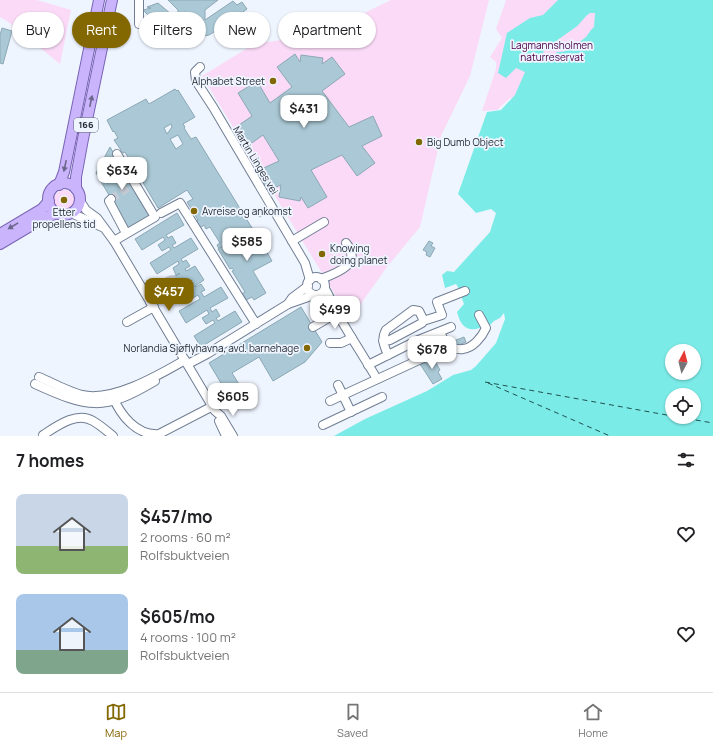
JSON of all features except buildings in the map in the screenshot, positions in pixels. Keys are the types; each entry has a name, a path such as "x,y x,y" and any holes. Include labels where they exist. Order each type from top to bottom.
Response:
{"main road":[{"name":"166","path":"0,234 42,209 49,201 49,195 52,190 59,184 64,172 98,0"},
{"name":"166","path":"80,201 76,189 76,173 112,0"},
{"path":"59,184 66,184 76,189"},
{"path":"49,201 51,208 57,213 63,215 71,213 77,208 80,201"},
{"path":"0,244 42,219 57,213"}],"street":[{"path":"139,0 139,12"},
{"name":"Martin Linges vei","path":"200,67 195,72 194,76 196,81 214,107 317,286 330,296 330,301 377,379"},
{"path":"114,241 155,217 117,154"},
{"path":"111,199 109,201 126,233"},
{"path":"80,201 86,210 97,218 114,241 214,409 226,436"},
{"path":"162,213 180,203 256,324"},
{"path":"71,213 103,228"},
{"path":"292,241 324,222"},
{"path":"37,380 69,398 83,403 98,403 149,385 169,373 174,366 187,362 256,324 288,304 295,302 346,267 351,259 351,250 346,243"},
{"path":"383,341 390,340 423,321 442,315 437,302 465,291"},
{"path":"127,322 152,305 166,293"},
{"path":"388,355 383,345 386,330 413,310 419,311 423,321"},
{"path":"313,327 337,313"},
{"path":"330,401 447,347 464,349 481,337 486,328 479,315"},
{"path":"368,365 416,341 451,327"},
{"path":"440,332 447,347"},
{"path":"330,343 341,342 352,338"},
{"path":"338,385 351,412"},
{"path":"323,425 382,397"},
{"path":"113,398 130,426 140,432 154,436 214,409"},
{"path":"214,409 221,416 233,436"},
{"path":"43,436 62,423 81,417 92,420 113,436"}],"green space":[{"path":"0,0 37,0 71,10 64,44 64,12 12,12 12,25 0,17"},
{"path":"391,0 489,0 470,76 441,136 420,227 387,267 350,319 202,76 248,48 270,48 270,42 278,40 278,48 376,48 376,12 366,12"},
{"name":"Lagmannsholmen naturreservat","path":"506,0 649,0 527,101 510,98 497,110 482,111 496,69 496,62 490,57 502,38 496,29"},
{"path":"40,48 63,48 60,64"},
{"path":"64,190 71,193 74,200 71,207 64,210 57,207 54,200 57,193"}],"shaded area":[{"path":"558,0 713,0 713,436 334,436 365,419 427,391 453,375 471,370 496,343 505,319 504,313 490,325 477,329 468,329 459,319 457,312 464,304 459,288 456,284 445,288 442,275 447,271 454,272 490,232 496,213 491,209 476,213 458,194 487,112 501,110 515,95 525,72 516,68 506,78 498,73 507,33 530,18 543,15","holes":["590,13 595,13 594,27 586,37 569,50 557,52 551,59 544,58 540,60 538,57 539,54 543,53 544,50 576,27"]}],"ferry route":[{"path":"485,382 665,415"},
{"path":"488,383 610,436"},
{"path":"701,421 713,423"}],"tunnel":[{"path":"111,199 132,185"},
{"path":"173,279 179,282 182,288 179,294 173,297 167,294 164,288 167,282 173,279"}],"place":[{"name":"Alphabet Street","path":"273,81"},
{"name":"Big Dumb Object","path":"419,142"},
{"name":"Etter propellens tid","path":"64,200"},
{"name":"Avreise og ankomst","path":"194,211"},
{"name":"Knowing doing planet","path":"322,254"},
{"name":"Norlandia Sjøflyhavna, avd. barnehage","path":"307,348"}]}
